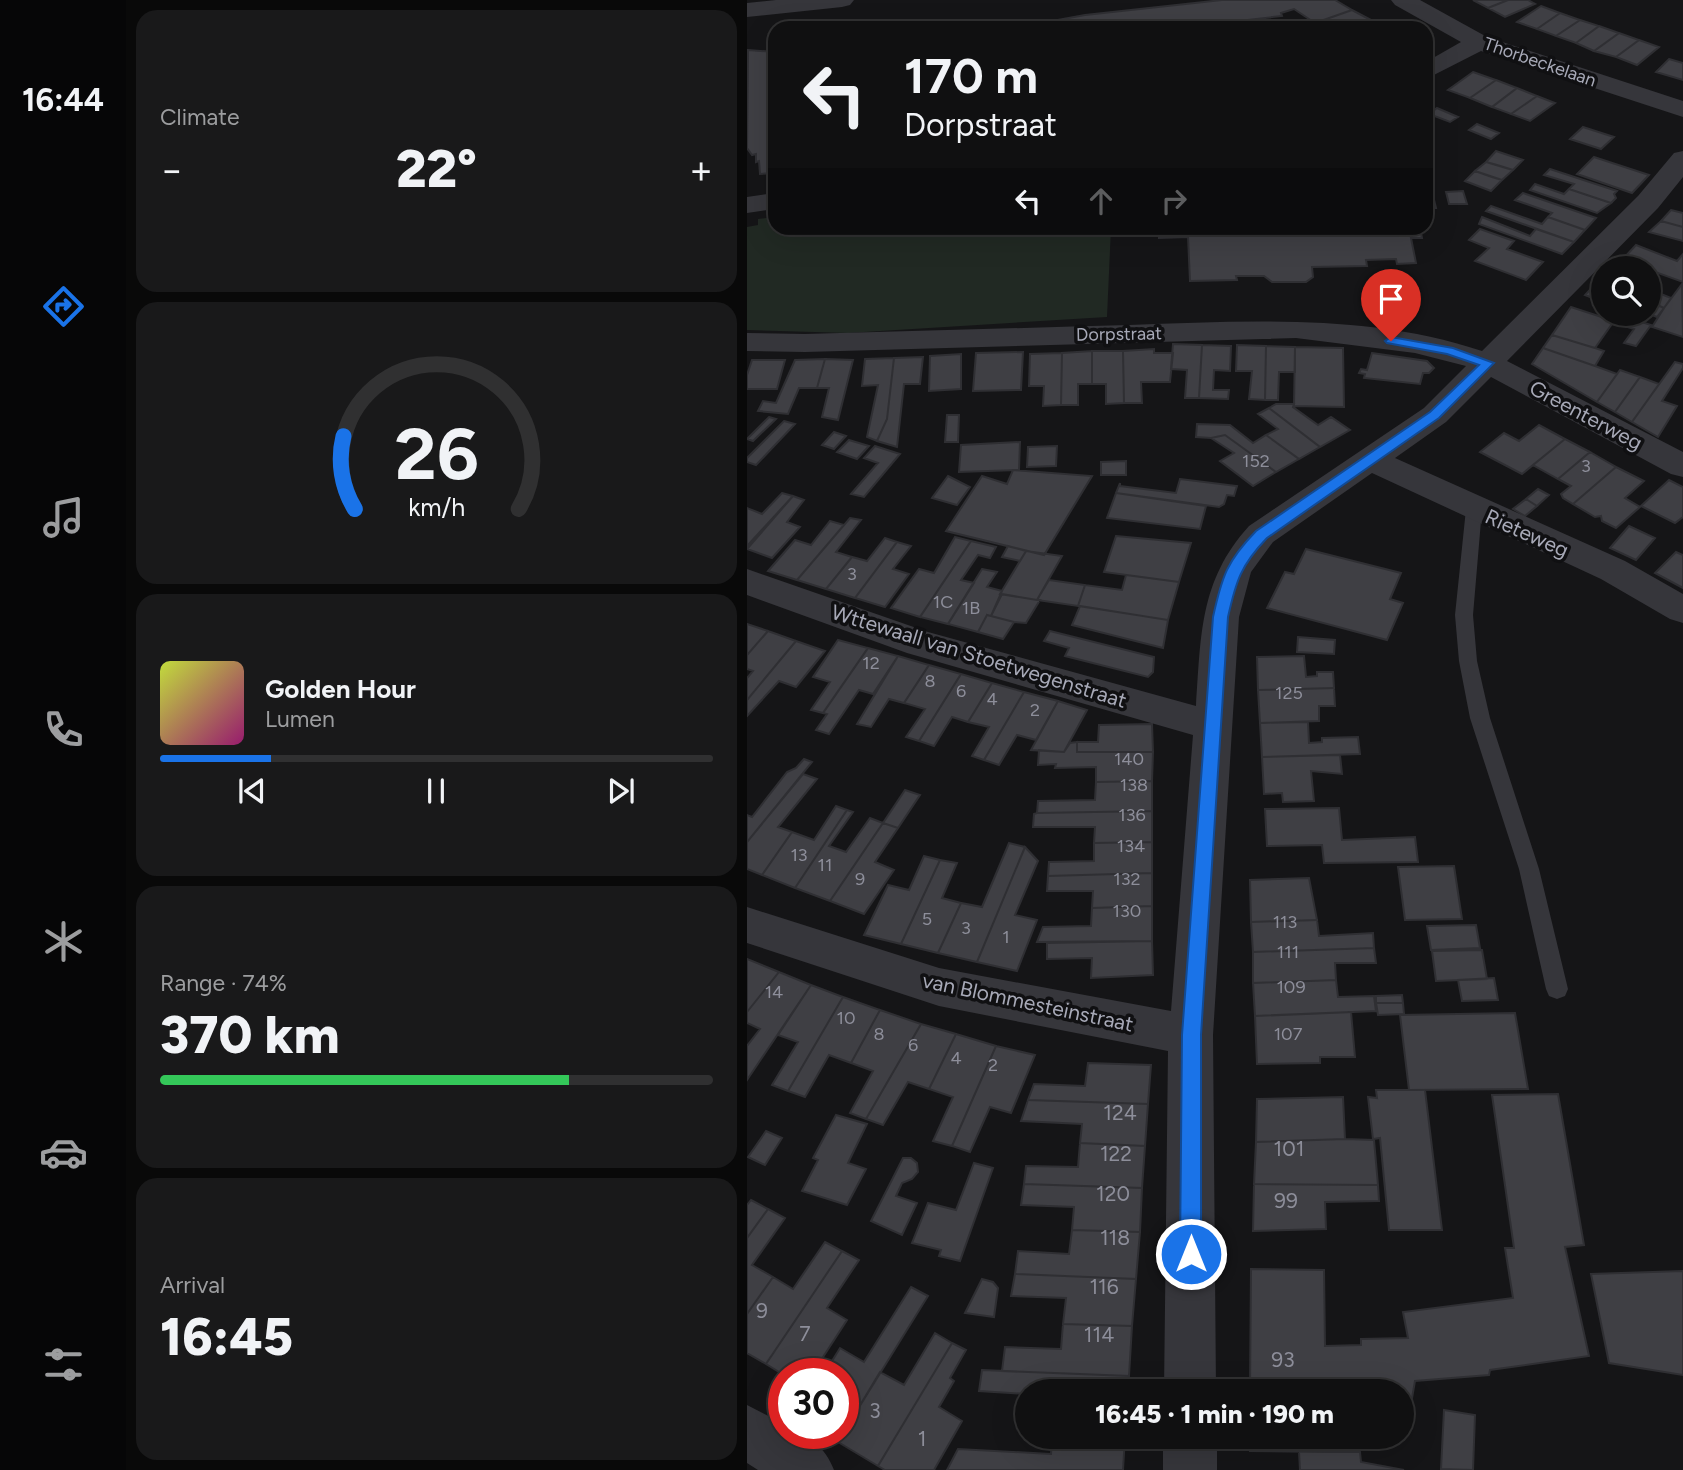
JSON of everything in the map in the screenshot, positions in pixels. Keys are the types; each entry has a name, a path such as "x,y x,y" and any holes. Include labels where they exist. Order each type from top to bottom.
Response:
{"street":[{"path":"747,10 842,0"},
{"name":"Thorbeckelaan","path":"1403,0 1479,42 1683,109"},
{"path":"1433,68 1479,42"},
{"path":"1190,1379 1191,1035 1221,617 1229,577 1242,554 1261,534 1435,415 1648,202 1683,159"},
{"path":"747,205 768,202"},
{"name":"Dorpstraat","path":"747,342 805,343 1296,329 1415,344 1488,363"},
{"name":"Greenterweg","path":"1488,363 1683,466"},
{"name":"Rieteweg","path":"1370,459 1474,509 1613,570 1683,610"},
{"name":"Wttewaall van Stoetwegenstraat","path":"747,582 920,643 1213,726"},
{"name":"van Blommesteinstraat","path":"747,925 939,988 1191,1035"},
{"path":"747,1432 807,1470"},
{"path":"1190,1449 1190,1470"}],"lane":[{"path":"1474,509 1464,615 1468,661 1480,718 1529,869 1557,989"}],"shaded area":[{"path":"768,218 768,235 1111,235 1107,317 848,333 747,330 747,227 758,225 758,219"}],"building":[{"path":"1222,0 1335,0 1352,10 1321,21 1312,21 1294,9 1281,13 1282,16 1238,21 1052,21"},
{"path":"1473,0 1508,0 1488,8"},
{"path":"1508,0 1528,0 1535,4 1505,17 1488,8"},
{"path":"1541,6 1560,13 1537,29 1517,22"},
{"path":"1352,10 1373,21 1321,21"},
{"path":"1560,13 1580,20 1556,36 1537,29"},
{"path":"1580,20 1599,26 1576,43 1556,36"},
{"path":"1599,26 1619,33 1594,51 1576,43"},
{"path":"1619,33 1639,40 1616,57 1594,51"},
{"path":"1639,40 1659,47 1637,65 1616,57"},
{"path":"748,50 768,51 768,173 760,174 756,154 752,155 747,148"},
{"path":"1669,59 1683,63 1683,80 1656,72"},
{"path":"1473,72 1496,80 1470,98 1448,90"},
{"path":"1496,80 1517,88 1492,107 1470,98"},
{"path":"1517,88 1537,96 1511,114 1492,107"},
{"path":"1537,96 1555,103 1530,121 1511,114"},
{"path":"1437,108 1458,117 1450,122 1433,116 1433,111"},
{"path":"1477,124 1499,133 1491,139 1469,130"},
{"path":"1583,127 1614,137 1601,149 1570,139"},
{"path":"1496,151 1523,160 1513,170 1486,162"},
{"path":"1594,157 1649,175 1632,193 1577,174"},
{"path":"1486,162 1513,170 1502,180 1475,171"},
{"path":"1550,169 1617,191 1614,194 1616,198 1611,203 1569,189 1574,184 1544,175"},
{"path":"1475,171 1502,180 1491,191 1465,181"},
{"path":"1535,184 1564,194 1569,189 1611,203 1597,213 1530,190"},
{"path":"1463,191 1467,204 1449,204 1446,192"},
{"path":"1523,193 1596,218 1585,230 1548,217 1552,213 1515,200"},
{"path":"1491,206 1542,224 1548,217 1585,230 1574,242 1486,211"},
{"path":"1671,210 1683,213 1683,227 1661,221"},
{"path":"1482,217 1530,236 1536,229 1574,242 1562,254 1479,224"},
{"path":"1661,221 1683,227 1683,241 1649,232"},
{"path":"1480,229 1514,241 1507,249 1543,262 1526,280 1475,261 1489,248 1469,240"},
{"path":"1159,235 1421,235 1422,238 1411,238 1416,263 1397,264 1396,259 1366,260 1367,266 1312,267 1313,277 1306,282 1272,282 1264,276 1236,276 1237,280 1190,281 1188,237 1159,238"},
{"path":"1636,245 1677,261 1683,254 1683,282 1661,274 1661,256 1626,256"},
{"path":"1682,284 1683,337 1652,327 1661,326 1661,313"},
{"path":"1661,294 1671,298 1664,308 1661,307"},
{"path":"1571,307 1591,314 1591,326 1610,326 1595,348 1552,335"},
{"path":"1624,326 1650,326 1636,346 1624,343 1634,329"},
{"path":"1552,335 1604,351 1595,366 1543,348"},
{"path":"1173,344 1202,345 1199,398 1185,398 1187,370 1171,369"},
{"path":"1202,345 1231,346 1230,371 1214,370 1213,390 1229,390 1228,399 1199,398"},
{"path":"1237,345 1266,346 1265,400 1249,399 1252,371 1236,371"},
{"path":"1266,346 1295,347 1295,372 1279,372 1278,400 1265,400"},
{"path":"1295,347 1343,348 1344,407 1294,406"},
{"path":"1543,348 1617,374 1597,402 1532,364"},
{"path":"1154,349 1154,353 1173,353 1170,382 1141,382 1142,403 1124,403 1123,351"},
{"path":"1092,351 1123,351 1124,403 1106,404 1106,384 1092,384"},
{"path":"1092,351 1092,384 1078,384 1078,405 1061,405 1062,353"},
{"path":"1023,352 1021,390 973,391 976,353"},
{"path":"1062,353 1061,405 1043,406 1044,386 1029,386 1030,354"},
{"path":"1372,353 1427,361 1434,368 1429,373 1423,373 1420,384 1364,378 1365,374 1359,373 1361,369 1367,370"},
{"path":"961,354 961,389 929,391 930,356"},
{"path":"923,357 920,384 904,384 897,447 877,441 887,419 894,358"},
{"path":"894,358 887,419 877,441 867,437 878,385 862,386 865,359"},
{"path":"825,359 817,388 799,388 788,414 758,411 763,401 776,403 795,360"},
{"path":"825,359 853,360 838,420 822,417 829,388 817,388"},
{"path":"752,360 785,360 777,389 747,389 747,375"},
{"path":"1675,362 1683,364 1683,368 1662,401 1677,406 1658,437 1632,422"},
{"path":"1620,370 1640,377 1615,412 1597,402"},
{"path":"1640,377 1659,384 1632,422 1615,412"},
{"path":"1276,404 1294,404 1293,407 1318,425 1331,417 1350,430 1320,447 1269,408"},
{"path":"1269,408 1320,447 1299,459 1266,435 1278,429 1258,414"},
{"path":"947,415 959,415 958,442 945,442"},
{"path":"769,417 776,419 753,441 747,439"},
{"path":"784,421 795,424 756,465 747,462 747,458"},
{"path":"1197,424 1230,425 1253,443 1266,435 1299,459 1276,472 1225,435 1196,437"},
{"path":"1539,425 1565,439 1522,474 1480,452 1504,433 1519,441"},
{"path":"834,432 846,436 834,449 822,445"},
{"path":"1225,435 1276,472 1253,486 1220,461 1234,453 1211,438"},
{"path":"1565,439 1590,452 1558,479 1533,465"},
{"path":"849,440 869,446 857,459 837,452"},
{"path":"1020,442 1019,470 959,472 961,445"},
{"path":"875,446 900,454 864,497 851,494 878,463 864,458"},
{"path":"1057,446 1056,466 1027,467 1028,447"},
{"path":"1590,452 1616,467 1573,504 1561,494 1571,486 1558,479"},
{"path":"1126,461 1126,475 1101,475 1101,462"},
{"path":"1616,467 1644,481 1625,498 1640,507 1616,528 1602,521 1601,516 1595,517 1573,504"},
{"path":"1013,470 1092,476 1044,555 946,531 982,476 1007,484"},
{"path":"948,476 970,487 957,505 932,498"},
{"path":"1180,479 1237,486 1234,496 1227,495 1224,504 1219,507 1116,493 1120,483 1120,486 1176,493"},
{"path":"1669,480 1683,487 1683,517 1675,523 1641,506"},
{"path":"1538,489 1549,495 1537,506 1526,499"},
{"path":"782,493 793,496 747,546 747,508 762,514"},
{"path":"1116,493 1206,506 1200,529 1107,518"},
{"path":"793,496 804,500 787,522 800,527 772,558 747,549"},
{"path":"1526,499 1537,506 1525,516 1513,509"},
{"path":"850,518 861,520 836,552 852,557 826,589 797,580"},
{"path":"830,521 844,525 797,580 768,571 795,540 811,545"},
{"path":"1629,526 1655,538 1636,560 1610,548"},
{"path":"1116,536 1191,543 1179,582 1104,572"},
{"path":"955,537 971,541 920,617 891,608 919,569 934,573"},
{"path":"885,538 897,542 855,598 826,589 852,557 867,561"},
{"path":"971,541 996,547 990,558 978,555 961,580 974,583 948,624 920,617"},
{"path":"897,542 911,546 893,569 909,574 885,607 855,598"},
{"path":"1008,546 1026,551 1020,561 1002,557"},
{"path":"1306,549 1401,573 1390,599 1403,603 1387,640 1267,608 1285,572 1294,574"},
{"path":"1026,551 1062,556 1037,600 1000,594"},
{"path":"1676,552 1683,555 1683,588 1655,573"},
{"path":"982,569 997,572 987,587 1002,591 991,616 987,615 978,632 948,624"},
{"path":"1126,575 1179,582 1168,620 1078,606 1085,585 1122,590"},
{"path":"1049,580 1085,585 1078,606 1037,600"},
{"path":"1002,594 1040,600 1026,623 1014,622 991,616"},
{"path":"1080,606 1168,620 1163,648 1072,625"},
{"path":"987,615 1014,622 1003,639 978,632"},
{"path":"747,624 768,631 747,655"},
{"path":"768,631 796,641 747,700 747,678 753,671 747,669 747,655"},
{"path":"1050,631 1154,657 1153,672 1148,677 1065,656 1069,648 1044,641"},
{"path":"1298,637 1335,640 1334,654 1297,652"},
{"path":"838,640 868,648 823,713 811,710 830,682 813,677"},
{"path":"796,641 825,651 796,687 779,681 747,716 747,700"},
{"path":"868,648 898,656 873,694 859,690 829,734 816,730 827,714 823,713"},
{"path":"898,656 929,665 904,703 889,699 871,727 857,724"},
{"path":"1304,656 1306,677 1317,676 1317,672 1333,672 1334,688 1258,690 1257,657"},
{"path":"929,665 961,674 919,741 906,737 925,709 904,703"},
{"path":"961,674 992,683 968,722 952,717 934,746 919,741"},
{"path":"992,683 1024,692 984,760 972,756 989,727 968,722"},
{"path":"1334,688 1335,706 1319,706 1319,721 1260,723 1258,690"},
{"path":"1024,692 1058,701 1036,740 1017,735 999,765 984,760"},
{"path":"1058,701 1087,710 1064,752 1031,750"},
{"path":"1308,722 1309,743 1322,742 1322,738 1358,737 1360,754 1262,757 1260,723"},
{"path":"1152,724 1153,752 1077,752 1077,742 1098,742 1099,725"},
{"path":"1077,742 1077,752 1153,752 1152,781 1096,782 1096,767 1055,768 1056,764 1038,765 1039,750 1064,752 1070,743"},
{"path":"1340,755 1342,774 1311,771 1314,801 1283,802 1282,793 1264,794 1262,757"},
{"path":"804,759 812,762 747,842 747,815 752,817 787,772 796,768"},
{"path":"803,774 817,779 778,827 792,832 762,875 747,869 747,842"},
{"path":"1152,781 1152,811 1037,813 1038,801 1095,800 1096,782"},
{"path":"905,790 920,795 898,828 883,823"},
{"path":"836,806 847,810 795,888 762,875 792,832 814,840"},
{"path":"1339,808 1342,840 1415,837 1418,862 1324,863 1322,845 1267,846 1265,809"},
{"path":"847,810 853,812 829,846 846,852 870,818 883,823 830,901 795,888"},
{"path":"1152,811 1152,842 1094,843 1095,827 1033,827 1034,814 1037,813"},
{"path":"883,823 898,828 875,862 894,870 864,914 830,901"},
{"path":"1152,842 1152,873 1048,876 1049,862 1094,861 1094,843"},
{"path":"1009,843 1025,847 977,962 938,953 961,903 982,907"},
{"path":"1025,847 1038,861 1015,915 1037,920 1017,971 977,962"},
{"path":"924,856 940,860 901,944 864,935 888,885 909,890"},
{"path":"940,860 957,863 942,898 961,903 938,953 901,944"},
{"path":"1454,866 1462,919 1405,920 1398,867"},
{"path":"1152,873 1152,906 1092,908 1093,891 1047,891 1048,876"},
{"path":"1309,878 1317,920 1251,922 1250,880"},
{"path":"1152,906 1152,941 1037,942 1043,927 1091,926 1092,908"},
{"path":"1317,920 1319,936 1373,933 1374,948 1253,952 1251,922"},
{"path":"1476,925 1480,948 1431,950 1427,926"},
{"path":"1152,941 1153,975 1091,978 1092,958 1047,959 1047,943"},
{"path":"1374,948 1376,963 1335,963 1336,980 1253,983 1253,952"},
{"path":"1482,950 1487,979 1436,981 1432,951"},
{"path":"747,959 779,972 747,1012"},
{"path":"779,972 811,985 747,1080 747,1046 760,1029 747,1023 747,1012"},
{"path":"1494,978 1498,1000 1462,1001 1458,980"},
{"path":"1336,980 1338,997 1374,996 1376,1011 1255,1016 1253,983"},
{"path":"811,985 843,997 788,1091 772,1085 798,1042 778,1035"},
{"path":"1402,995 1403,1003 1376,1003 1376,996"},
{"path":"843,997 880,1010 851,1063 829,1055 805,1097 788,1091"},
{"path":"1376,1003 1403,1003 1404,1014 1378,1015"},
{"path":"880,1010 921,1024 866,1119 850,1113 873,1071 851,1063"},
{"path":"1351,1012 1355,1057 1320,1057 1320,1063 1257,1064 1255,1016"},
{"path":"1515,1013 1528,1089 1409,1090 1400,1015"},
{"path":"921,1024 956,1034 929,1089 908,1082 883,1125 866,1119"},
{"path":"956,1034 996,1046 952,1146 933,1141 953,1097 929,1089"},
{"path":"996,1046 1035,1055 1011,1113 990,1107 970,1152 952,1146"},
{"path":"1088,1063 1151,1065 1148,1104 1028,1100 1034,1084 1085,1086"},
{"path":"1376,1090 1425,1090 1442,1230 1389,1230 1380,1138 1373,1139 1368,1097 1377,1098"},
{"path":"1558,1094 1584,1245 1565,1247 1589,1356 1490,1370 1489,1375 1415,1381 1414,1387 1414,1379 1250,1379 1251,1269 1324,1270 1325,1346 1361,1345 1361,1339 1408,1338 1403,1312 1513,1298 1505,1248 1514,1248 1492,1095"},
{"path":"1343,1097 1345,1139 1256,1142 1257,1099"},
{"path":"1028,1100 1148,1104 1145,1146 1080,1143 1082,1124 1021,1121"},
{"path":"836,1115 867,1124 848,1163 866,1169 847,1205 802,1191 818,1160 813,1158"},
{"path":"766,1131 782,1138 765,1165 748,1157"},
{"path":"1374,1140 1378,1185 1254,1184 1256,1142"},
{"path":"1080,1143 1145,1146 1142,1188 1024,1184 1026,1166 1078,1167"},
{"path":"903,1158 911,1158 917,1163 918,1172 912,1179 902,1183 896,1196 917,1203 902,1235 871,1221"},
{"path":"974,1163 993,1168 960,1261 939,1256 941,1250 912,1243 928,1203 956,1210"},
{"path":"1024,1184 1142,1188 1140,1232 1072,1230 1074,1207 1021,1205"},
{"path":"1254,1184 1378,1185 1379,1201 1325,1202 1326,1229 1253,1231"},
{"path":"751,1200 768,1209 747,1238 747,1205"},
{"path":"768,1209 785,1218 752,1265 773,1277 747,1314 747,1238"},
{"path":"1072,1230 1140,1232 1136,1279 1015,1274 1018,1251 1069,1254"},
{"path":"825,1242 842,1251 766,1364 747,1353 747,1314 773,1277 793,1289"},
{"path":"842,1251 859,1260 827,1308 847,1320 822,1358 770,1358"},
{"path":"1683,1271 1683,1375 1609,1363 1591,1274"},
{"path":"1015,1274 1136,1279 1132,1326 1063,1324 1066,1298 1011,1296"},
{"path":"982,1279 993,1282 998,1288 994,1317 965,1313"},
{"path":"911,1287 928,1296 859,1407 859,1359 864,1362"},
{"path":"1063,1324 1132,1326 1129,1376 1002,1371 1005,1347 1061,1349"},
{"path":"935,1333 952,1343 878,1466 850,1449 859,1449 859,1407 880,1372 904,1385"},
{"path":"952,1343 966,1350 950,1378 954,1381 939,1407 962,1421 934,1470 885,1470 878,1466"},
{"path":"840,1348 857,1358 834,1358"},
{"path":"982,1370 1129,1376 1129,1379 1015,1379 1015,1393 979,1391"},
{"path":"1444,1410 1475,1415 1473,1470 1441,1469"},
{"path":"958,1449 1051,1454 1051,1449 1124,1449 1123,1470 947,1470"},
{"path":"1329,1449 1329,1452 1250,1451"},
{"path":"1299,1452 1360,1452 1361,1462 1404,1470 1300,1470"}],"route":[{"path":"1191,1254 1191,1035 1221,617 1229,577 1242,554 1261,534 1435,415 1488,363 1449,351 1391,341"}]}
